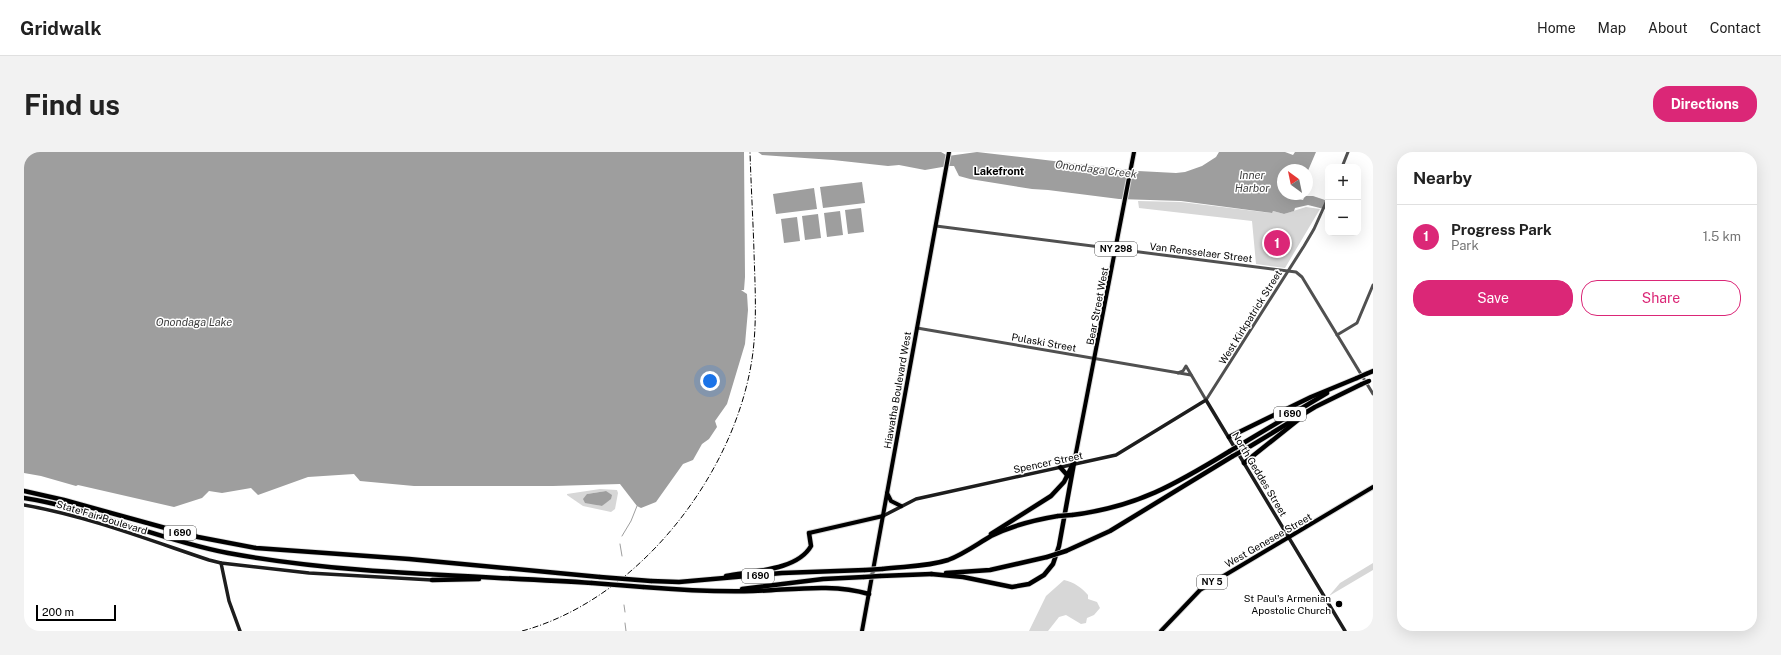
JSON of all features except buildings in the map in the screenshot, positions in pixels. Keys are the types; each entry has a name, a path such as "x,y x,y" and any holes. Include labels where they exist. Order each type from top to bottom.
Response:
{"highway":[{"name":"I 690","path":"24,491 64,500 198,537 256,548 409,559 600,577 679,582 782,573 915,568 956,557 1015,526 1058,516 1111,508 1146,496 1179,481 1341,385 1373,371"},
{"name":"I 690","path":"24,498 67,508 211,549 253,558 347,569 592,583 692,591 723,591 823,579 990,570 1048,557 1066,551 1110,531 1323,403 1371,380"},
{"path":"1229,437 1312,397 1341,385"},
{"path":"1244,463 1289,427 1323,403"},
{"path":"977,545 994,532 1051,496 1064,482 1074,463"},
{"path":"931,574 963,577 1012,587 1029,584 1044,575 1053,564 1059,546 1074,463"},
{"path":"1060,467 1068,476"},
{"path":"702,581 768,569 800,558 808,551 811,542 809,533"},
{"path":"432,580 499,578"},
{"path":"723,591 808,588 869,594"}],"main road":[{"name":"Hiawatha Boulevard West","path":"862,631 949,152"},
{"name":"Bear Street West","path":"1074,463 1134,152"},
{"name":"North Geddes Street","path":"1206,400 1345,631"},
{"name":"Spencer Street","path":"883,516 911,500 1120,453 1206,400"},
{"name":"West Genesee Street","path":"1161,631 1200,590 1373,487"},
{"path":"887,491 891,501 900,506"},
{"name":"State Fair Boulevard","path":"24,505 73,516 221,563 309,573 432,580"},
{"path":"809,533 883,516"},
{"path":"221,563 229,601 240,631"}],"street":[{"path":"1343,164 1348,152"},
{"name":"West Kirkpatrick Street","path":"1206,400 1314,229 1327,200"},
{"name":"Van Rensselaer Street","path":"936,226 1296,272 1302,278 1373,394"},
{"path":"1337,335 1357,324 1373,285"},
{"name":"Pulaski Street","path":"917,328 1191,375"},
{"name":"North Geddes Street","path":"1178,373 1183,371 1186,366 1206,400"}],"shaded area":[{"path":"1138,201 1181,202 1271,213 1273,211 1284,214 1306,207 1320,209 1285,268 1256,264 1252,221 1139,208"},
{"path":"600,489 617,490 618,493 615,509 611,512 583,506 567,494","holes":["606,491 605,503 602,506 597,505 587,494"]},
{"path":"1373,563 1373,570 1329,596 1340,583"},
{"path":"1064,580 1071,582 1080,588 1088,595 1088,599 1097,602 1100,608 1094,615 1087,618 1086,623 1081,624 1066,615 1059,617 1048,631 1029,631 1046,596"}],"water":[{"name":"Onondaga Lake","path":"24,152 744,152 745,277 744,290 741,290 747,294 748,310 745,344 727,404 715,421 717,427 709,439 702,444 693,460 683,464 656,502 641,508 637,506 620,484 553,486 414,486 360,481 354,474 308,477 258,495 251,488 222,493 209,491 202,498 174,507 24,473"},
{"path":"758,152 941,152 948,156 977,152 1138,171 1176,173 1185,172 1202,166 1216,157 1219,152 1285,152 1293,155 1295,152 1316,152 1311,164 1277,164 1277,200 1313,200 1313,196 1325,200 1325,209 1308,205 1295,208 1294,211 1284,214 1273,211 1272,213 1181,201 1119,199 1032,189 970,179 959,176 954,166 925,170 899,165 888,166 762,155"},
{"path":"862,182 865,203 823,208 820,187"},
{"path":"814,188 817,209 776,214 773,194"},
{"path":"861,208 864,232 848,234 845,210"},
{"path":"840,211 843,235 827,237 824,213"},
{"path":"818,214 821,238 805,240 802,216"},
{"path":"797,217 800,241 784,243 781,219"},
{"path":"606,491 612,495 611,499 602,506 585,503 583,499 587,494"}],"waterway":[{"path":"622,536 631,521 637,506"},
{"path":"620,544 622,556"},
{"path":"624,605 625,612"},
{"path":"625,623 626,631"}],"railway":[{"path":"522,631 565,615 606,591 643,560 676,524 704,484 727,441 744,397 753,352 755,289 750,152"}],"place":[{"name":"Progress Park","path":"1277,243"},
{"name":"St Paul's Armenian Apostolic Church","path":"1339,604"}],"district":[{"name":"Lakefront","path":"999,171"}],"water label":[{"name":"Onondaga Creek","path":"1096,169"},
{"name":"Inner Harbor","path":"1252,181"}]}
